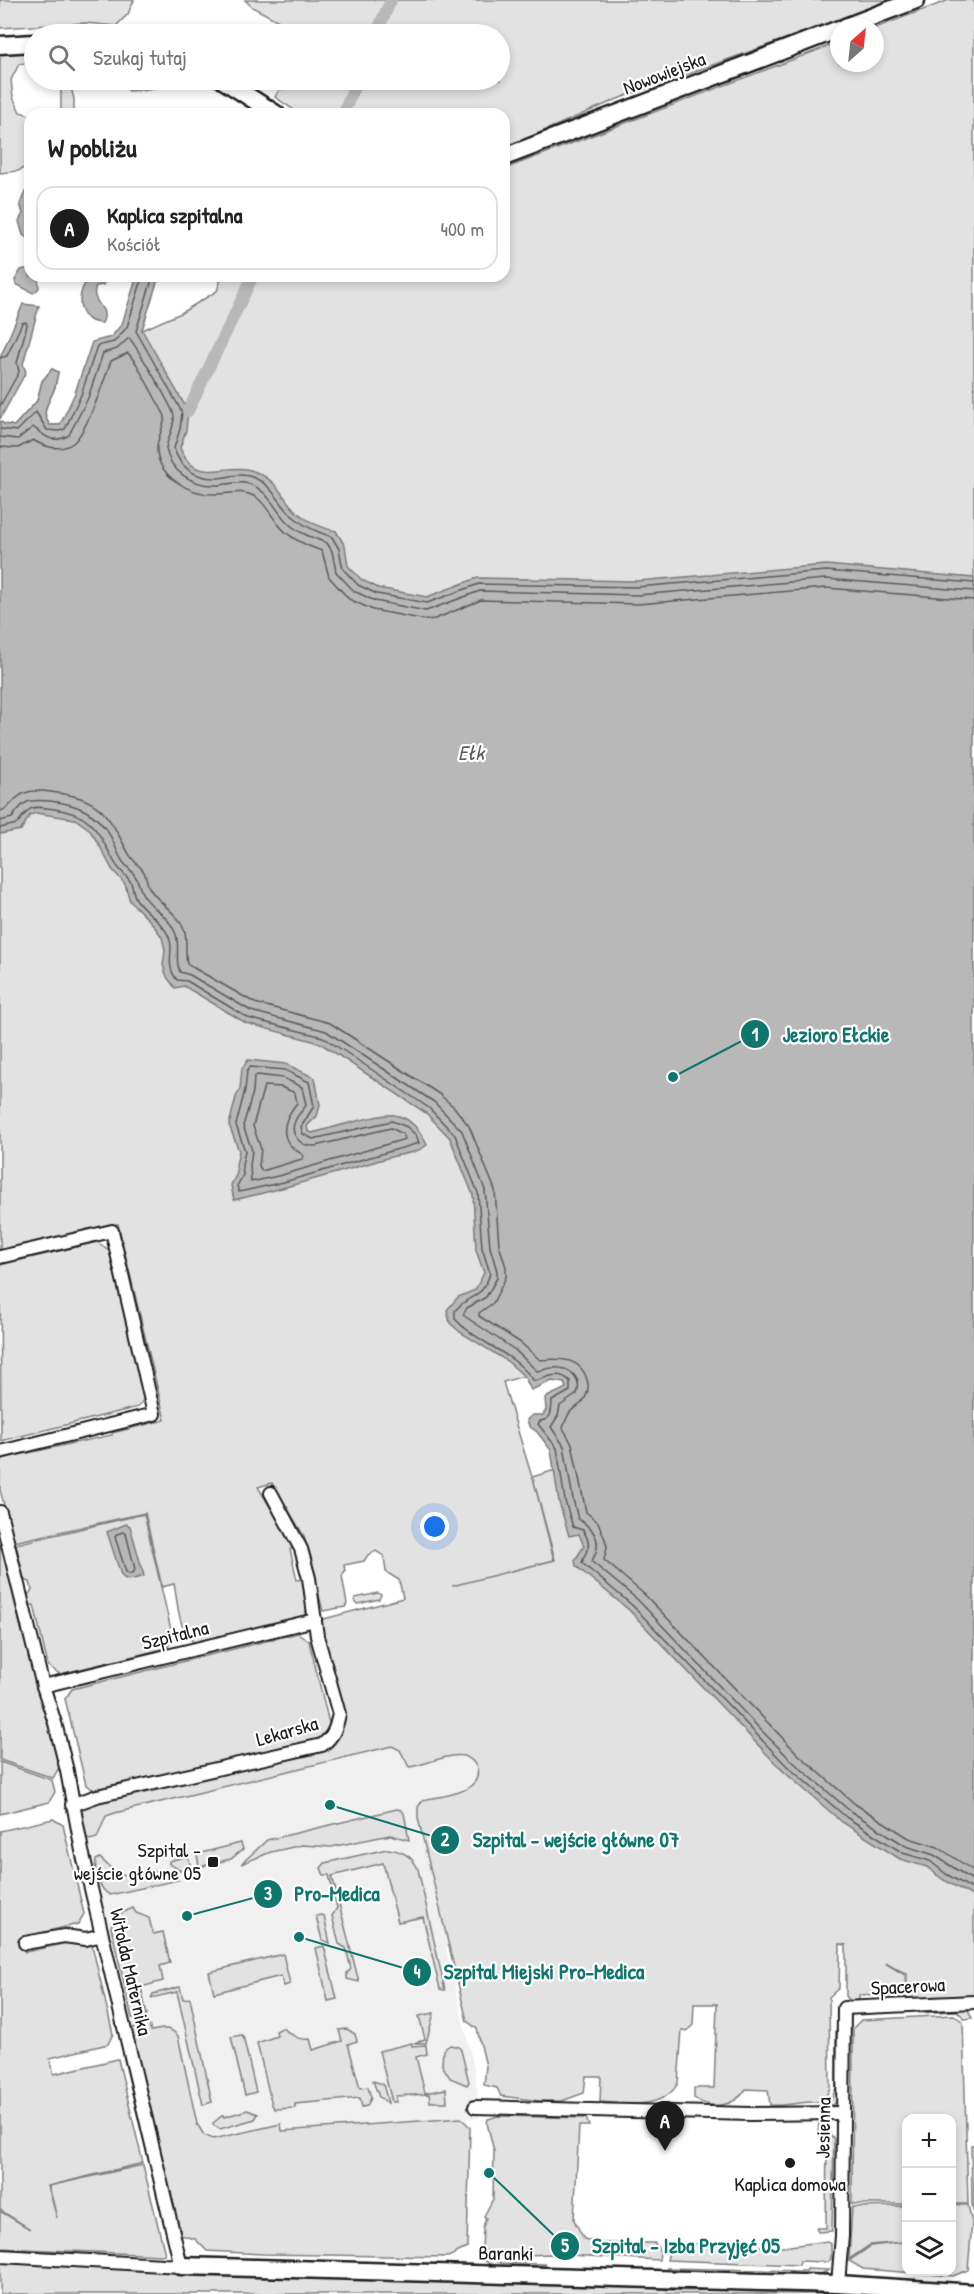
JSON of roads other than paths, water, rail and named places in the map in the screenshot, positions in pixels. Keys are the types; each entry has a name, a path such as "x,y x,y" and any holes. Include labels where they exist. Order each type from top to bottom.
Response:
{"street":[{"path":"869,18 916,0"},
{"name":"Nowowiejska","path":"510,155 830,32"},
{"path":"0,45 24,44"},
{"path":"239,90 267,108"},
{"path":"0,1257 112,1231 154,1414 0,1452"},
{"name":"Lekarska","path":"72,1805 97,1796 322,1744 332,1738 339,1714 317,1636 309,1578 301,1549 271,1494"},
{"name":"Witolda Maternika","path":"0,1512 43,1686 60,1743 102,1935 181,2266"},
{"name":"Szpitalna","path":"43,1686 315,1620"},
{"path":"25,1943 64,1936 86,1939 102,1935"},
{"name":"Spacerowa","path":"844,2008 974,2002"},
{"name":"Jesienna","path":"838,2284 842,2236 844,2008"},
{"path":"475,2107 751,2114 843,2113"},
{"path":"0,2256 181,2266"},
{"name":"Baranki","path":"181,2266 838,2284 974,2293"}],"water":[{"path":"24,194 24,236 19,221 23,213 20,204"},
{"path":"24,269 24,282 38,282 39,288 33,293 16,284 15,280 21,270"},
{"path":"86,282 104,282 103,285 96,286 95,292 95,297 104,313 102,323 93,322 82,312 80,297"},
{"name":"Ełk","path":"135,282 157,282 142,330 188,411 186,430 180,448 187,460 195,467 204,470 245,469 264,476 276,486 302,517 316,525 336,531 345,546 348,566 362,580 378,588 427,597 477,578 637,581 826,565 974,578 974,1897 942,1879 927,1867 900,1859 842,1822 783,1771 629,1610 576,1566 575,1560 584,1546 579,1534 569,1536 559,1502 551,1450 537,1432 529,1426 527,1420 532,1415 543,1415 546,1410 545,1398 566,1388 564,1383 552,1381 531,1390 524,1376 507,1361 460,1332 450,1323 447,1310 458,1297 475,1290 484,1273 476,1250 473,1195 450,1138 426,1113 320,1043 246,1023 184,986 175,988 167,977 163,965 165,950 162,937 130,901 125,884 112,869 89,829 75,819 36,813 30,815 21,830 0,834 0,421 14,426 37,401 42,381 52,369 58,372 45,415 50,425 60,425 75,393 92,342 111,337 122,324"},
{"path":"23,304 39,306 23,364 26,372 0,419 0,358"},
{"path":"248,1060 286,1064 315,1078 320,1105 317,1116 307,1126 308,1131 312,1133 366,1119 394,1115 400,1116 414,1126 427,1145 413,1152 234,1200 231,1185 237,1173 239,1151 229,1125 240,1089 242,1068"},
{"path":"126,1524 130,1526 144,1576 131,1580 121,1575 107,1532"}],"waterway":[{"path":"380,24 391,0"},
{"path":"345,108 353,90"},
{"path":"188,411 250,282"}],"place":[{"name":"Jezioro Ełckie","path":"673,1077"},
{"name":"Szpital - wejście główne 07","path":"330,1805"},
{"name":"Szpital - wejście główne 05","path":"213,1862"},
{"name":"Pro-Medica","path":"187,1916"},
{"name":"Szpital Miejski Pro-Medica","path":"299,1937"},
{"name":"Kaplica szpitalna","path":"665,2151"},
{"name":"Kaplica domowa","path":"790,2163"},
{"name":"Szpital - Izba Przyjęć 05","path":"489,2173"}]}
